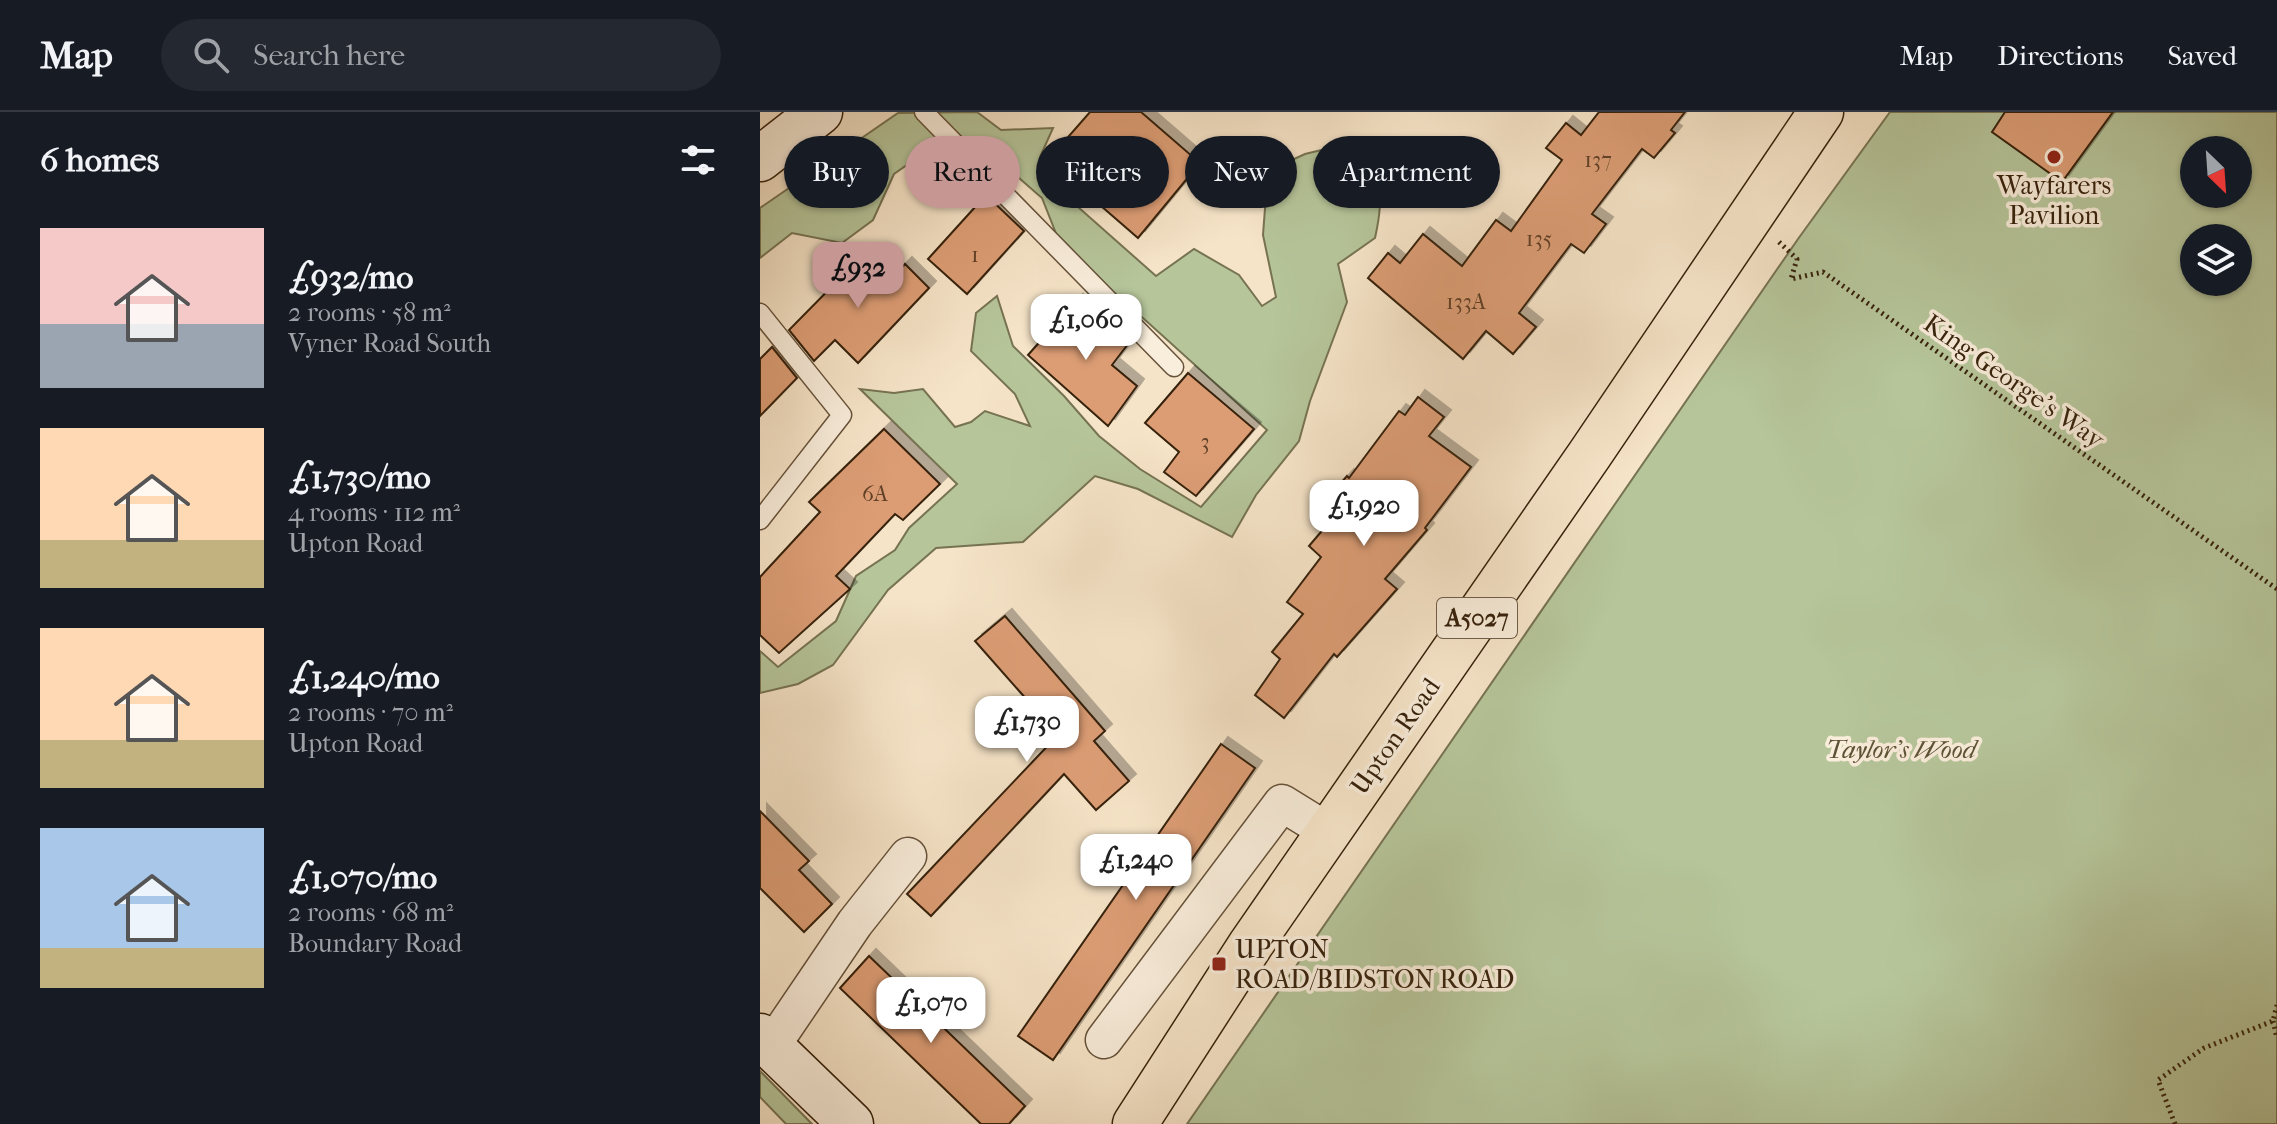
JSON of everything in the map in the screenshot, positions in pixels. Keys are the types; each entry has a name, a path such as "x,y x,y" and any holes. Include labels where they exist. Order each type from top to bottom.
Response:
{"main road":[{"path":"760,159 820,112"},
{"name":"Upton Road","path":"1135,1124 1251,944 1821,112"},
{"path":"766,1042 851,1124"}],"street":[{"path":"1104,1040 1282,803 1329,832"},
{"path":"766,1042 908,856"}],"lane":[{"path":"924,112 1174,367"},
{"path":"760,313 842,415 760,520"}],"path":[{"name":"King George's Way","path":"1751,215 1797,259 1791,279 1823,272 2277,589"},
{"path":"2277,1005 2273,1021 2277,1038"},
{"path":"2175,1124 2158,1080 2204,1048 2273,1021"}],"green space":[{"path":"977,112 1001,130 1053,128 1049,136 1036,136 1036,193 1020,179 1020,136 905,136 905,166 894,174 889,185 889,136 865,136 898,113"},
{"name":"Taylor's Wood","path":"1890,112 2277,112 2277,1124 1187,1124 1798,239"},
{"path":"1313,152 1313,208 1380,208 1375,238 1338,264 1347,302 1310,401 1299,441 1256,495 1232,537 1138,489 1095,476 1023,542 936,548 888,590 833,665 798,684 760,693 760,651 778,667 836,621 856,576 895,550 909,528 957,484 860,389 894,393 923,389 955,427 971,422 985,411 1030,426 1015,394 971,351 976,313 997,296 1013,346 1099,436 1140,469 1201,507 1267,430 1143,318 1105,295 1061,246 1046,208 1079,208 1156,276 1194,249 1239,275 1262,306 1276,297 1263,235 1265,208 1297,208 1297,158"},
{"path":"784,191 784,208 878,208 873,220 842,243 792,233 760,258 760,208"},
{"path":"760,1071 812,1124 786,1124 760,1097"}],"building":[{"path":"1090,112 1141,112 1169,136 1069,136"},
{"path":"1599,112 1685,112 1671,130 1675,133 1654,158 1642,149 1592,214 1606,224 1584,253 1571,244 1519,313 1536,327 1513,354 1486,331 1463,359 1368,278 1388,253 1400,263 1423,234 1462,266 1496,220 1511,231 1562,160 1546,148 1566,123 1581,135"},
{"name":"Wayfarers Pavilion","path":"2005,112 2113,112 2062,182 1992,132"},
{"path":"1169,136 1185,150 1185,181 1169,200"},
{"path":"974,208 1000,208 1024,231 967,294 928,259"},
{"path":"1103,208 1163,208 1138,238"},
{"path":"862,256 888,282 905,264 929,288 858,363 835,340 814,361 789,330"},
{"path":"1076,301 1128,344 1112,365 1137,386 1108,426 1028,355"},
{"path":"772,347 797,378 760,416 760,359"},
{"path":"1188,373 1254,429 1196,496 1164,472 1179,452 1145,423"},
{"path":"1418,397 1444,417 1429,436 1471,467 1425,528 1427,530 1385,579 1397,589 1337,657 1334,654 1284,718 1255,695 1280,659 1272,652 1303,614 1287,602 1321,557 1309,546 1338,512 1325,501 1347,476 1349,478 1399,411 1405,415"},
{"path":"884,429 940,484 903,520 895,514 836,576 850,589 779,653 760,635 760,577 820,512 809,502"},
{"path":"1005,616 1105,731 1094,741 1129,781 1096,810 1064,774 931,916 907,894 1058,735 975,641"},
{"path":"1221,744 1255,768 1053,1060 1018,1036"},
{"path":"760,811 809,861 799,870 832,904 804,932 760,888"},
{"path":"869,956 1025,1106 1009,1124 981,1124 840,988"}],"place":[{"name":"Wayfarers Pavilion","path":"2054,157"},
{"name":"UPTON ROAD/BIDSTON ROAD","path":"1219,964"}]}
